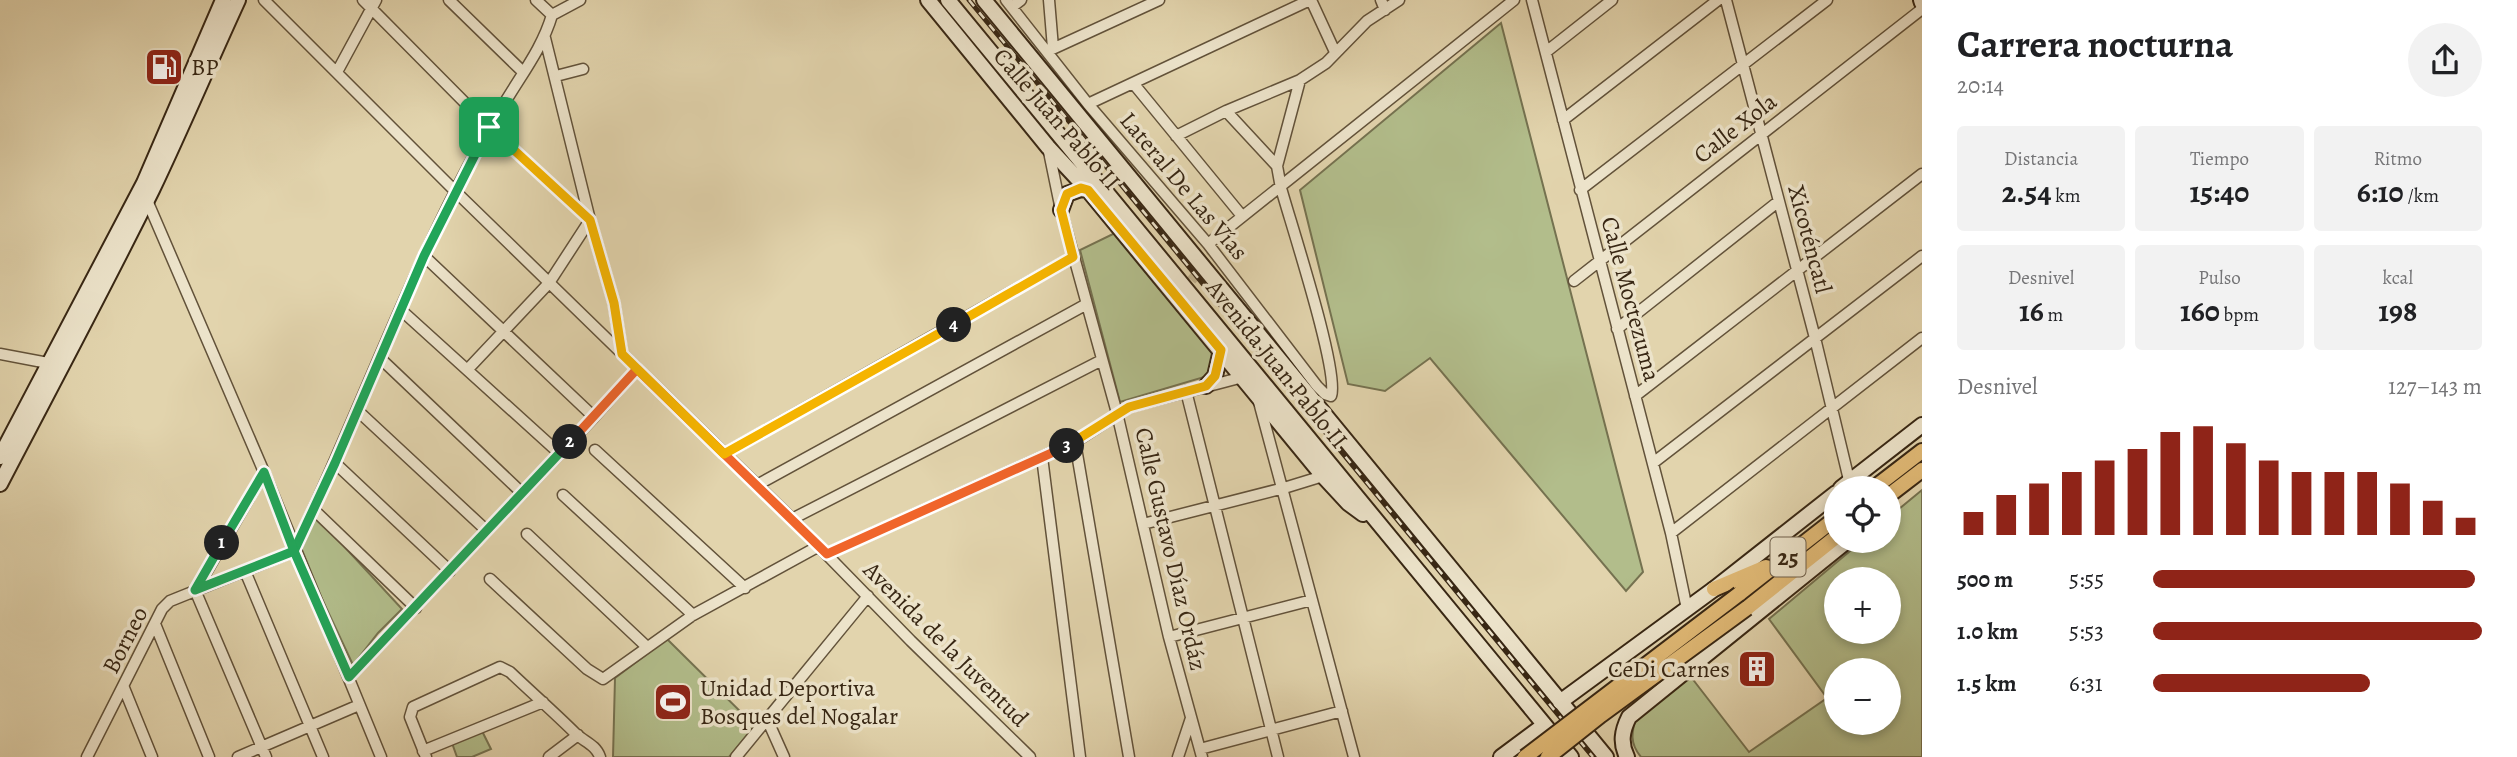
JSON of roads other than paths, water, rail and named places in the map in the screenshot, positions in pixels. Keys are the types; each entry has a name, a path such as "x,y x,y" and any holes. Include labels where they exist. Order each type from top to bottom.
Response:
{"main road":[{"path":"0,484 4,455 48,363 144,194 223,0"},
{"path":"4,455 48,394 78,338 238,0"},
{"name":"Calle Juan Pablo II","path":"928,0 1048,147 1179,297 1323,476 1348,503 1374,519"},
{"name":"Avenida Juan Pablo II","path":"948,0 1571,757"},
{"name":"Avenida Juan Pablo II","path":"984,0 1606,757"},
{"path":"1061,210 1067,194 1081,188 1088,190"},
{"path":"78,338 91,298 87,292"},
{"path":"1206,386 1215,376 1221,350"},
{"path":"48,363 53,374 48,394"},
{"path":"1859,476 1922,425"},
{"path":"1890,476 1922,451"},
{"path":"1901,486 1922,470"},
{"path":"1560,702 1714,589 1824,502"},
{"name":"25","path":"1524,757 1824,528"},
{"name":"25","path":"1549,757 1824,547"},
{"path":"1627,757 1622,743 1629,718 1832,553"},
{"path":"1714,589 1784,561"},
{"path":"1501,757 1544,725"},
{"path":"1525,738 1541,743 1549,757"}],"street":[{"name":"Avenida de la Juventud","path":"264,0 1031,757"},
{"path":"449,0 523,72"},
{"path":"536,0 552,15"},
{"path":"294,551 455,191 489,127 545,38 552,15 580,0"},
{"path":"1009,3 1021,0"},
{"path":"1049,0 1051,49 1159,0"},
{"path":"1088,104 1310,0 1335,52"},
{"path":"1176,136 1226,111 1300,80 1326,63 1383,5 1399,0"},
{"path":"1211,251 1242,216 1281,188 1514,0"},
{"name":"Calle Moctezuma","path":"1532,0 1671,533 1687,609"},
{"path":"1546,52 1612,0"},
{"path":"1563,120 1718,0"},
{"name":"Xicoténcatl","path":"1726,0 1815,338 1845,476"},
{"path":"1580,190 1827,0"},
{"path":"337,72 370,3 489,127 590,220"},
{"name":"Lateral De Las Vías","path":"1009,3 1051,49 1088,104 1211,251 1317,386 1331,396 1333,382 1325,342 1281,188"},
{"name":"Calle Xola","path":"1574,281 1922,9"},
{"path":"545,38 590,220 614,303 622,354"},
{"path":"556,76 583,69"},
{"path":"1281,188 1277,166 1300,80"},
{"path":"1133,83 1242,216"},
{"path":"1226,111 1277,166"},
{"name":"Calle Gustavo Díaz Ordáz","path":"1048,147 1061,210 1085,305 1117,413 1170,637 1201,753"},
{"path":"1635,396 1922,174"},
{"path":"144,194 264,472 294,551 381,757"},
{"path":"1617,329 1779,201"},
{"path":"468,369 549,283 590,220"},
{"path":"424,256 594,417"},
{"path":"1653,463 1922,256"},
{"path":"724,454 1073,257"},
{"path":"757,485 1085,305"},
{"path":"401,310 559,453"},
{"path":"1671,533 1922,338"},
{"path":"0,354 48,363"},
{"path":"380,358 522,493"},
{"path":"792,519 1102,360"},
{"path":"349,677 637,369"},
{"path":"490,579 587,669 603,678 694,615 823,550 1075,442 1129,407 1243,377"},
{"path":"1186,391 1278,757"},
{"path":"1257,395 1354,757"},
{"path":"358,411 486,530"},
{"path":"1075,442 1129,757"},
{"path":"595,450 744,588"},
{"path":"1042,457 1080,757"},
{"path":"335,463 450,571"},
{"path":"264,472 195,590 264,752"},
{"path":"1143,524 1323,476"},
{"path":"563,495 694,615"},
{"path":"314,510 416,608"},
{"path":"527,534 647,647"},
{"name":"Borneo","path":"87,757 162,609 170,601 294,551"},
{"path":"245,571 323,757"},
{"path":"736,757 868,596"},
{"path":"1170,637 1312,600"},
{"path":"155,624 209,757"},
{"path":"543,702 424,754 410,717 413,707 497,668 506,669 593,746 600,757"},
{"path":"124,688 152,757"},
{"path":"238,757 264,752 310,726 359,705"},
{"path":"1201,753 1342,711"},
{"path":"1178,757 1191,718"},
{"path":"766,719 784,757"},
{"path":"549,757 578,735"}],"tunnel":[{"path":"1182,292 1211,256"}],"railway":[{"path":"969,0 1593,757"}],"place":[{"name":"BP","path":"164,67"},
{"name":"CeDi Carnes","path":"1757,669"},
{"name":"Unidad Deportiva Bosques del Nogalar","path":"673,702"}]}
